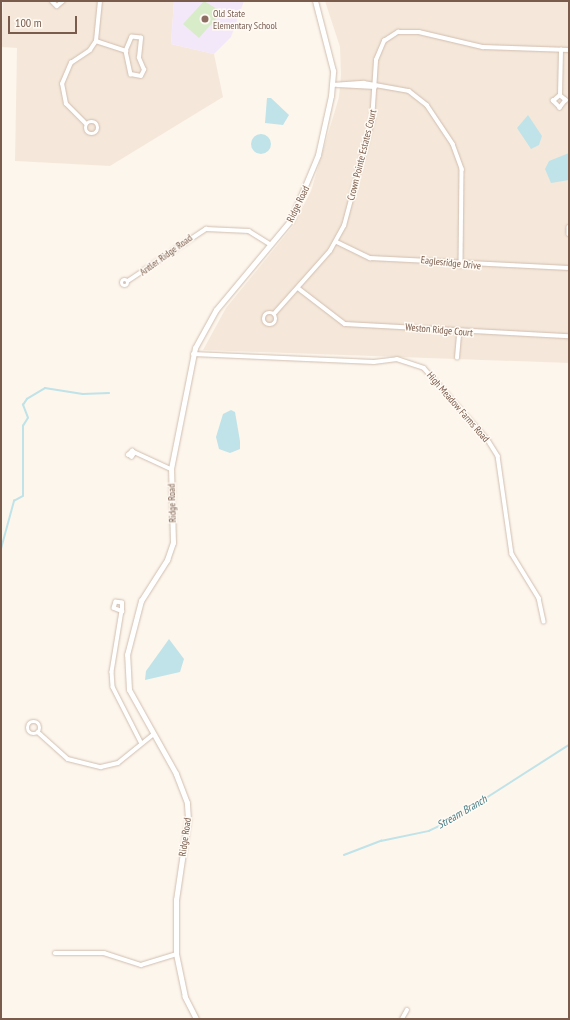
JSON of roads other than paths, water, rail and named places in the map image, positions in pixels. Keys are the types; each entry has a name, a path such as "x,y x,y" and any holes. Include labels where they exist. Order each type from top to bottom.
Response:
{"street":[{"path":"52,1 57,6 63,1"},
{"path":"86,124 66,104 62,84 71,63 90,50 96,41 100,1"},
{"name":"Ridge Road","path":"196,1019 185,997 176,954 176,900 188,810 182,787 154,734 128,690 126,662 141,601 172,547 172,469 193,354 216,310 272,246 292,220 306,192 322,138 332,85 330,55 315,1"},
{"name":"Crown Pointe Estates Court","path":"274,314 337,242 359,170 376,87 380,46 398,32 435,33 483,47 569,50"},
{"path":"132,37 141,38 139,58 144,70 141,76 131,74 126,51 132,37"},
{"path":"96,41 126,51"},
{"path":"560,95 561,50"},
{"path":"332,85 338,85 343,82 415,94 453,144 463,178 461,266"},
{"path":"569,227 569,234"},
{"name":"Antler Ridge Road","path":"128,281 206,229 249,231 272,246"},
{"name":"Eaglesridge Drive","path":"337,242 370,258 461,266 569,268"},
{"name":"Weston Ridge Court","path":"298,288 345,324 422,327 459,333 569,336"},
{"path":"457,358 459,333"},
{"name":"High Meadow Farms Road","path":"193,354 374,362 397,359 424,368 488,440 498,456 512,554 538,598 544,621"},
{"path":"135,453 153,458 172,469"},
{"path":"122,611 112,672 113,687 140,742"},
{"path":"38,732 68,759 94,766 118,763 140,742 154,734"},
{"path":"55,953 104,953 141,964 176,954"},
{"path":"402,1019 407,1010"}],"water":[{"path":"267,98 271,98 289,115 283,125 265,123"},
{"path":"528,115 542,136 539,145 531,149 517,128"},
{"path":"261,134 268,137 271,144 268,151 261,154 254,151 251,144 254,137"},
{"path":"569,153 569,180 551,183 545,169 549,161"},
{"path":"231,410 235,412 240,449 230,453 219,449 216,437 223,414"},
{"path":"169,639 184,659 180,672 145,680 146,671"}],"waterway":[{"path":"1,549 14,501 23,496 23,426 28,418 23,405 27,399 45,388 83,394 109,393"},
{"name":"Stream Branch","path":"344,855 381,841 429,831 452,820 569,745"}],"place":[{"name":"Old State Elementary School","path":"205,19"}]}
